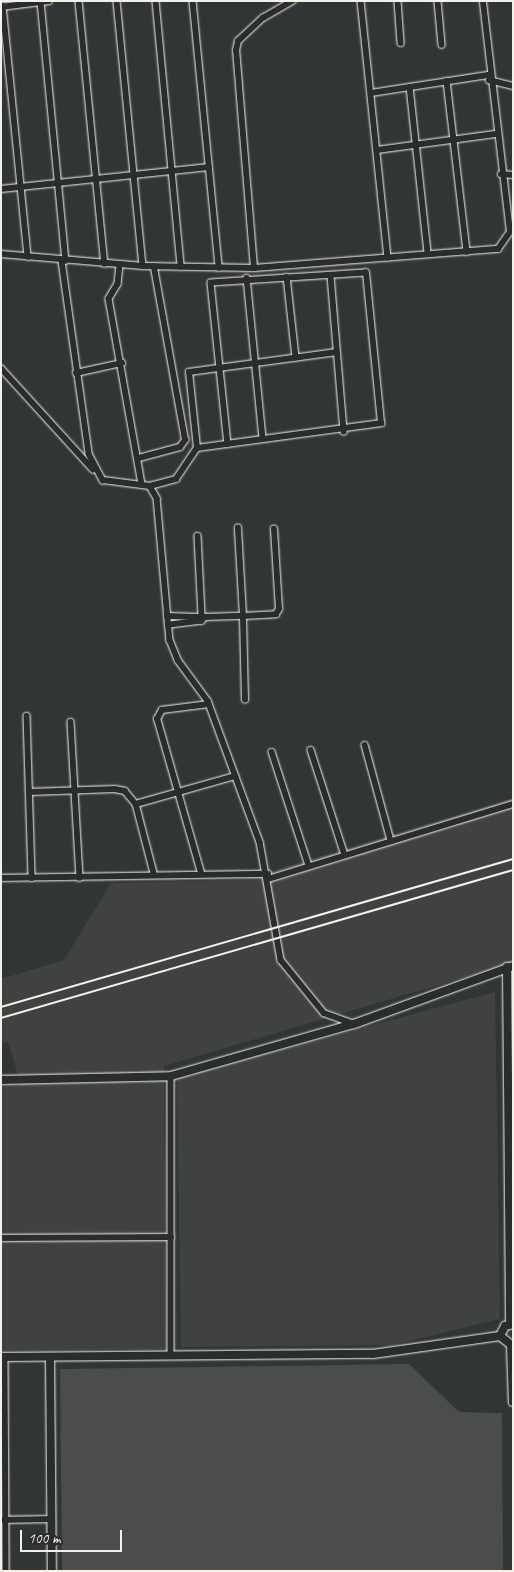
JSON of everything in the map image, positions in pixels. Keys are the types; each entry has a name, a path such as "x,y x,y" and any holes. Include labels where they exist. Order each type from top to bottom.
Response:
{"main road":[{"path":"1,1080 171,1076 354,1024 510,966 511,1324 500,1336 373,1354 3,1357"},
{"path":"500,1336 512,1346 513,1402"},
{"path":"50,1357 52,1571"}],"street":[{"path":"28,257 2,7 27,2 48,1"},
{"path":"79,1 105,264"},
{"path":"117,1 143,266"},
{"path":"156,1 181,267"},
{"path":"193,1 219,268"},
{"path":"254,268 236,51 238,41 263,18 293,1"},
{"path":"361,1 388,258"},
{"path":"398,1 401,43"},
{"path":"438,1 442,45"},
{"path":"1,254 64,261 154,267 254,268 498,249 510,232 488,77 483,1"},
{"path":"41,2 76,373 95,471"},
{"path":"371,93 447,81 488,77 513,86"},
{"path":"447,81 467,252"},
{"path":"410,87 428,254"},
{"path":"377,150 495,134"},
{"path":"1,189 209,168"},
{"path":"501,174 513,175"},
{"path":"120,265 118,284 109,299 139,458 142,484"},
{"path":"139,458 180,448 185,440 154,267"},
{"path":"197,448 228,444 263,438 344,430 379,424 383,413 368,276 363,272 331,276 247,278 216,280 210,286 228,444"},
{"path":"331,276 344,430"},
{"path":"286,277 296,357"},
{"path":"247,278 263,438"},
{"path":"1,368 103,480 150,486 176,479 197,448 187,376 193,370 337,352"},
{"path":"76,373 122,363"},
{"path":"150,486 157,498 168,625 178,660 209,704 235,776 268,876 274,935 290,975 324,1013 354,1024"},
{"path":"238,528 245,700"},
{"path":"167,616 243,616 278,612 274,529"},
{"path":"168,625 202,621 198,536"},
{"path":"201,873 157,724 159,713 209,704"},
{"path":"26,716 32,878"},
{"path":"72,722 80,878"},
{"path":"364,745 391,841"},
{"path":"311,750 345,855"},
{"path":"272,752 308,866"},
{"path":"136,804 235,776"},
{"path":"29,792 119,789 136,804 154,873"},
{"path":"1,878 80,878 154,873 268,876 308,866 513,804"},
{"path":"171,1076 171,1356"},
{"path":"1,1238 171,1237"},
{"path":"3,1357 6,1571"},
{"path":"4,1520 51,1519"}],"shaded area":[{"path":"513,798 513,963 164,1066 166,1349 1,1351 1,1086 21,1085 8,1042 1,1043 1,979 64,960 111,883 242,880"},
{"path":"495,992 500,1319 393,1345 181,1347 177,1078"},
{"path":"409,1364 459,1412 502,1413 503,1571 62,1571 60,1369"}],"railway":[{"path":"1,1007 513,859"},
{"path":"1,1018 513,870"}]}
